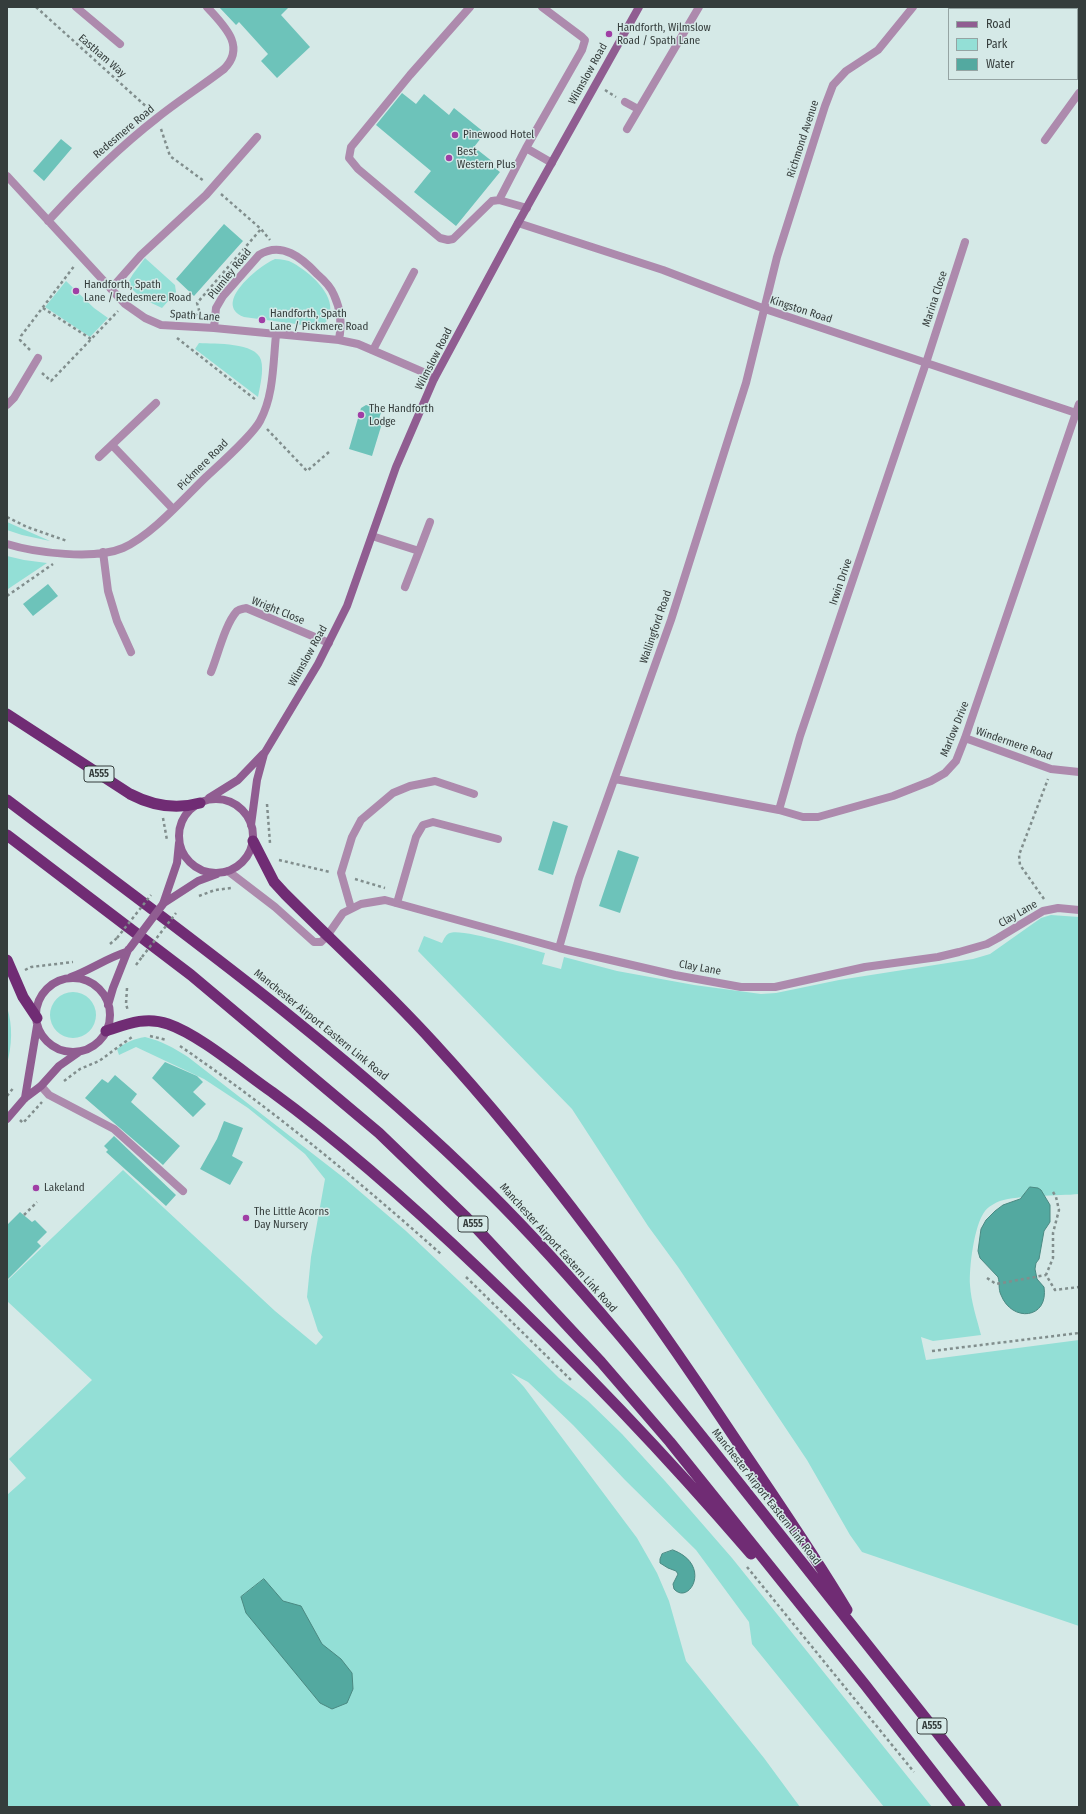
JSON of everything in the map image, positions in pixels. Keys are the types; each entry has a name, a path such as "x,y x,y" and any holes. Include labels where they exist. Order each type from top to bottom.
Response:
{"highway":[{"name":"A555","path":"7,714 130,794 142,800 155,804 175,807 188,806 203,802"},
{"name":"Manchester Airport Eastern Link Road","path":"7,800 294,1018 401,1108 490,1192 555,1262 622,1338 691,1422 996,1807"},
{"name":"A555","path":"7,835 197,980 379,1133 466,1217 601,1362 670,1442 866,1686 960,1807"},
{"path":"253,841 274,882 434,1043 554,1182 636,1292 688,1368 824,1572 867,1645"},
{"path":"7,960 23,997 37,1021"},
{"path":"106,1031 131,1022 150,1019 169,1024 200,1040 296,1110 363,1164 449,1240 542,1328 638,1426 866,1686"}],"main road":[{"name":"Wilmslow Road","path":"203,802 238,780 264,754 318,664 347,606 396,466 434,379 518,223 639,7"},
{"name":"Wilmslow Road","path":"252,825 257,780 264,754"},
{"path":"108,1005 128,950 164,903 177,863 181,826 185,817 190,810 203,802 221,799 230,801 238,806 245,812 252,825 253,841 248,854 243,861 236,867 225,872 198,881 164,903"},
{"path":"180,838 186,856 192,864 210,872 225,872"},
{"path":"25,1098 37,1021 37,1007 41,996 49,987 66,978 99,965 113,956 128,950"},
{"path":"7,1119 25,1098 41,1086 59,1066 96,1044 106,1031 110,1018 108,1005 101,991 85,980 66,978"},
{"path":"37,1021 42,1035 56,1048 72,1052 84,1050"}],"street":[{"path":"76,7 120,44"},
{"name":"Redesmere Road","path":"48,221 85,180 157,118 230,63 234,53 233,41 226,28 207,7"},
{"path":"470,7 410,75 351,147 349,151 349,158 358,169 440,238 453,240 486,205 492,201 499,200 527,208"},
{"path":"499,200 526,148 584,45 582,36 542,7"},
{"path":"627,129 699,7"},
{"name":"Richmond Avenue","path":"765,309 777,257 833,85 846,71 878,50 913,7"},
{"path":"1045,140 1079,93"},
{"path":"625,102 638,109"},
{"path":"111,289 141,255 213,188 257,137"},
{"path":"526,148 552,163"},
{"name":"Spath Lane","path":"7,176 125,304 145,318 160,325 214,328 339,340 373,350 434,379"},
{"name":"Kingston Road","path":"518,223 663,270 765,309 1077,413"},
{"name":"Marina Close","path":"926,363 965,242"},
{"path":"279,249 294,254 305,262 328,284 334,294 338,306 341,326 339,340"},
{"name":"Plumley Road","path":"214,328 216,308 223,296 259,254 265,251 279,249"},
{"path":"373,350 414,272"},
{"name":"Wallingford Road","path":"559,948 579,878 673,612 746,383 765,309"},
{"name":"Pickmere Road","path":"7,544 36,551 69,554 103,552 123,548 145,534 218,466 260,422 266,408 271,388 276,335"},
{"path":"7,404 14,398 36,361"},
{"name":"Irwin Drive","path":"779,810 800,736 926,363"},
{"path":"99,457 156,403"},
{"name":"Marlow Drive","path":"615,779 779,810 803,817 818,817 899,793 931,781 945,772 956,761 965,738 1079,404"},
{"path":"112,445 172,509"},
{"path":"405,587 430,522"},
{"path":"372,536 419,551"},
{"path":"103,552 108,591 114,614 131,652"},
{"name":"Wright Close","path":"211,672 229,626 240,609 246,608 329,643"},
{"name":"Windermere Road","path":"965,738 1051,768 1079,772"},
{"path":"351,908 341,873 352,837 361,820 394,793 410,786 435,781 474,794"},
{"path":"397,903 416,837 423,825 433,822 498,839"},
{"path":"225,872 275,907 314,942 321,942 327,936"},
{"name":"Clay Lane","path":"327,936 343,913 351,908 361,904 385,900 559,948 632,966 741,986 775,987 865,967 938,957 973,948 998,938 1043,911 1051,909 1079,910"},
{"path":"41,1086 49,1095 114,1129 183,1191"}],"path":[{"name":"Eastham Way","path":"36,7 142,101 157,118"},
{"path":"595,85 625,102"},
{"path":"157,118 170,156 213,188 261,229 279,249"},
{"path":"188,326 199,310 197,303 261,229"},
{"path":"82,257 21,336 20,340 51,381 125,304"},
{"path":"43,308 91,339"},
{"path":"160,325 266,408"},
{"path":"260,422 307,472 330,452"},
{"path":"7,517 27,527 69,542 80,553"},
{"path":"7,596 69,554"},
{"path":"1051,768 1019,855 1020,865 1024,872 1051,909"},
{"path":"257,780 267,797 271,847"},
{"path":"162,821 166,833 167,847"},
{"path":"274,859 290,864 334,873"},
{"path":"349,875 355,879 401,892"},
{"path":"196,898 215,890 238,888"},
{"path":"106,946 117,938 154,890"},
{"path":"133,970 178,910"},
{"path":"31,967 76,961"},
{"path":"127,983 126,1004 129,1015"},
{"path":"65,1080 80,1069 99,1061 134,1036"},
{"path":"146,1036 173,1041"},
{"path":"179,1045 210,1066 370,1191 443,1255"},
{"path":"7,1096 18,1082"},
{"path":"23,1123 34,1110"},
{"path":"1046,1275 1052,1258 1053,1233 1059,1210 1056,1197 1053,1192"},
{"path":"24,1215 37,1202"},
{"path":"987,1278 996,1284 1046,1275"},
{"path":"1046,1275 1055,1290 1079,1287"},
{"path":"465,1276 560,1371 576,1385"},
{"path":"932,1350 1079,1333"},
{"path":"743,1562 917,1776"}],"green space":[{"path":"145,258 175,285 176,292 162,308 141,298 127,284"},
{"path":"275,259 293,263 319,284 328,298 330,305 330,313 328,320 325,323 318,327 244,317 235,311 233,303 235,295 242,285 259,269"},
{"path":"66,281 94,308 108,318 90,337 45,307"},
{"path":"199,343 234,345 251,350 258,354 261,360 262,369 258,397 195,349"},
{"path":"7,522 50,541 7,530"},
{"path":"7,556 24,560 47,563 8,589"},
{"path":"1051,915 1079,917 1079,1194 1008,1199 998,1202 988,1208 981,1218 975,1236 970,1268 972,1298 981,1335 933,1341 921,1337 926,1360 1079,1340 1079,1626 862,1552 850,1535 807,1460 678,1267 648,1226 572,1109 418,951 424,936 442,943 446,936 450,933 467,933 545,953 542,964 561,969 564,957 617,971 694,985 761,994 776,993 839,980 973,959 990,954 1041,918"},
{"path":"73,992 86,996 92,1002 96,1015 92,1028 86,1034 73,1038 60,1034 54,1028 50,1015 54,1002 60,996"},
{"path":"7,1007 11,1036 7,1064"},
{"path":"145,1037 168,1045 188,1057 344,1178 406,1231 559,1378 588,1401 622,1434 732,1558 932,1807 884,1807 752,1644 749,1622 696,1550 625,1480 573,1425 528,1382 511,1373 524,1387 637,1538 657,1573 669,1601 686,1661 764,1758 800,1807 7,1807 7,1495 26,1478 9,1459 92,1380 7,1301 7,1281 123,1170 275,1311 316,1345 323,1337 318,1331 307,1297 311,1257 325,1179 305,1154 248,1108 204,1079 136,1047 119,1055 117,1049 130,1041"}],"water":[{"path":"1030,1187 1041,1190 1050,1205 1050,1222 1044,1231 1039,1259 1036,1263 1035,1269 1037,1279 1044,1287 1044,1298 1041,1306 1028,1314 1013,1310 1006,1304 1000,1293 998,1277 980,1258 978,1251 981,1229 986,1220 1003,1205 1020,1199"},
{"path":"673,1550 685,1557 692,1565 695,1573 694,1582 691,1588 686,1592 680,1593 674,1589 673,1584 678,1574 676,1571 660,1563 662,1554"},
{"path":"264,1579 283,1601 301,1606 322,1644 341,1659 352,1673 353,1689 347,1703 332,1709 320,1703 246,1613 241,1597"}],"building":[{"path":"219,7 289,7 281,15 310,47 277,78 261,61 268,54 239,22 236,25"},
{"name":"Best Western Plus","path":"402,93 416,104 424,94 449,115 454,108 485,133 474,147 493,162 491,165 500,172 456,226 414,192 431,171 376,125"},
{"path":"61,139 72,148 44,181 33,171"},
{"path":"224,224 243,241 194,296 176,279"},
{"path":"366,405 382,409 379,419 383,420 372,456 349,449 361,408"},
{"path":"48,584 58,596 33,616 23,604"},
{"path":"553,821 568,826 553,875 538,870"},
{"path":"618,850 639,857 620,913 599,906"},
{"path":"165,1062 197,1076 203,1082 193,1092 206,1104 193,1117 152,1078"},
{"path":"115,1075 137,1094 131,1102 180,1146 163,1165 85,1098 102,1079 108,1083"},
{"path":"224,1121 243,1128 232,1156 243,1162 230,1185 200,1169 217,1139"},
{"path":"114,1136 176,1195 166,1206 106,1152 108,1150 104,1146"},
{"path":"20,1212 32,1222 35,1220 47,1232 37,1242 41,1246 7,1280 7,1225"}],"place":[{"name":"Handforth, Wilmslow Road / Spath Lane","path":"609,34"},
{"name":"Pinewood Hotel","path":"455,135"},
{"name":"Best Western Plus","path":"449,158"},
{"name":"Handforth, Spath Lane / Redesmere Road","path":"76,291"},
{"name":"Handforth, Spath Lane / Pickmere Road","path":"262,320"},
{"name":"The Handforth Lodge","path":"361,415"},
{"name":"Lakeland","path":"36,1188"},
{"name":"The Little Acorns Day Nursery","path":"246,1218"}]}
